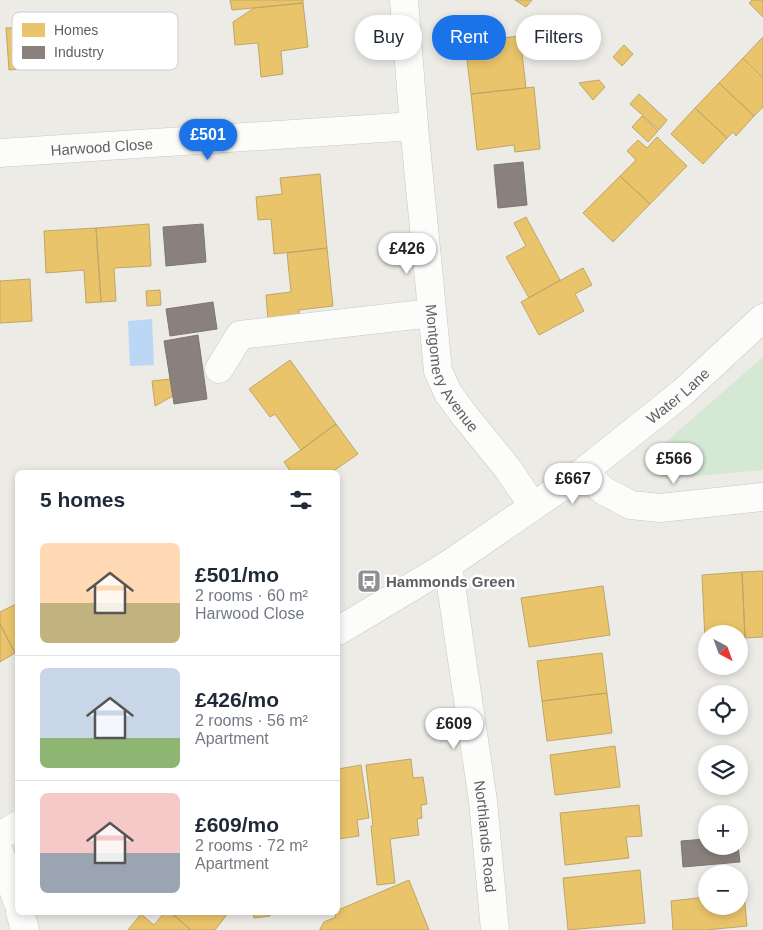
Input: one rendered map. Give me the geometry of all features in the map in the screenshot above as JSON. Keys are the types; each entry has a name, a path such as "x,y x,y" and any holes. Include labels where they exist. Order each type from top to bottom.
{"street":[{"name":"Montgomery Avenue","path":"404,0 414,126 438,371 448,393 508,469 534,506"},
{"name":"Harwood Close","path":"0,153 414,126"},
{"path":"219,369 240,336 432,313"},
{"name":"Water Lane","path":"340,631 448,565 582,472 682,393 763,318"},
{"path":"582,472 604,491 631,505 660,508 763,497"},
{"name":"Northlands Road","path":"448,565 483,801 495,930"},
{"path":"0,836 15,827"},
{"path":"0,854 15,895"},
{"path":"21,915 26,930"}],"green space":[{"path":"763,357 763,470 666,479 659,476 653,462 655,453"}],"water":[{"path":"152,319 154,365 130,366 128,321"}],"building: Homes":[{"path":"230,0 303,0 303,3 232,10"},
{"path":"515,0 532,0 526,7"},
{"path":"752,0 763,0 763,17 749,3"},
{"path":"303,3 308,47 281,51 283,74 261,77 258,43 235,45 233,22 254,8"},
{"path":"6,28 12,28 12,70 9,70"},
{"path":"516,36 516,60 523,60 526,88 471,94 467,60 506,60 506,38"},
{"path":"763,37 763,78 743,58"},
{"path":"624,45 633,54 622,66 613,57"},
{"path":"743,58 763,78 763,107 754,116 719,83"},
{"path":"599,80 605,87 593,100 579,83"},
{"path":"719,83 754,116 736,136 733,132 727,138 695,108"},
{"path":"534,87 540,149 515,152 514,145 477,150 471,94"},
{"path":"639,94 667,120 659,130 630,104"},
{"path":"695,108 727,138 703,164 671,134"},
{"path":"642,116 658,131 648,142 632,127"},
{"path":"657,137 687,166 650,204 620,176 636,160 627,151 638,140 647,148"},
{"path":"320,174 327,248 274,254 271,219 258,220 256,197 282,194 280,178"},
{"path":"620,176 650,204 613,242 583,213"},
{"path":"526,217 560,280 529,298 506,257 526,246 514,223"},
{"path":"149,224 151,266 114,268 116,301 101,302 96,228"},
{"path":"96,228 101,302 86,303 84,270 46,273 44,231"},
{"path":"327,248 333,306 299,310 299,317 268,320 266,295 291,292 287,253"},
{"path":"583,268 592,285 575,294 584,311 539,335 521,302"},
{"path":"30,279 32,321 0,323 0,281"},
{"path":"160,290 161,305 147,306 146,291"},
{"path":"290,360 336,424 301,450 275,414 270,417 249,389"},
{"path":"170,379 173,396 155,406 152,381"},
{"path":"336,424 358,454 335,470 290,470 284,462"},
{"path":"763,571 763,637 748,638 748,625 744,625 742,572"},
{"path":"742,572 744,625 704,625 702,575"},
{"path":"603,586 610,635 529,647 521,598"},
{"path":"15,604 15,653 0,624 0,612"},
{"path":"0,624 15,653 0,662"},
{"path":"602,653 607,693 542,701 537,661"},
{"path":"607,693 612,733 547,741 542,701"},
{"path":"615,746 620,787 555,795 550,755"},
{"path":"411,759 413,778 423,777 427,804 421,805 422,818 417,819 419,835 390,839 395,883 377,885 366,765"},
{"path":"361,765 369,818 357,820 359,836 340,839 340,769"},
{"path":"639,805 642,836 626,837 629,858 565,865 560,813"},
{"path":"640,870 645,923 568,930 563,878"},
{"path":"409,880 429,930 320,930 324,922 336,917 335,915 340,915 340,909"},
{"path":"698,898 698,915 746,915 747,926 706,930 673,930 671,901"},
{"path":"140,915 154,925 162,915 174,915 191,930 128,930"},
{"path":"174,915 227,915 215,930 191,930"},
{"path":"254,915 270,915 270,916 254,918"}],"building: Industry":[{"path":"523,162 527,205 498,208 494,165"},
{"path":"203,224 206,262 166,266 163,227"},
{"path":"213,302 217,329 170,336 166,309"},
{"path":"198,335 207,399 174,404 164,341"},
{"path":"698,840 698,855 739,855 740,862 683,867 681,841"}],"place":[{"name":"Hammonds Green","path":"369,581"}]}
